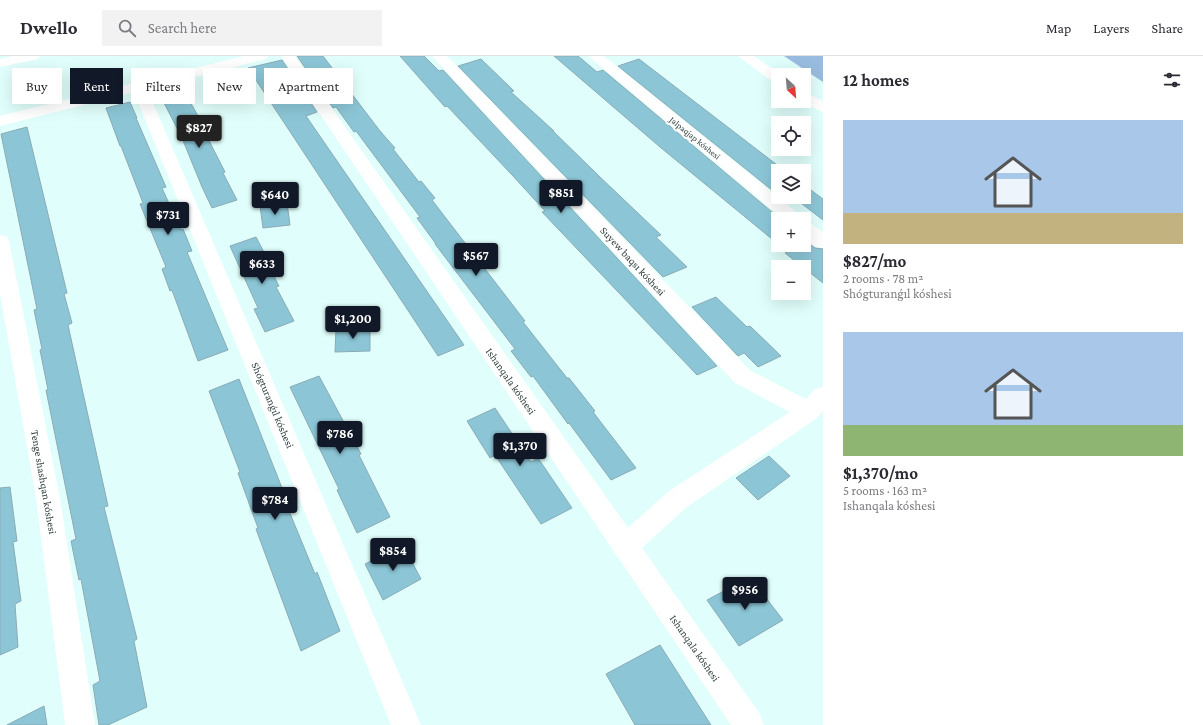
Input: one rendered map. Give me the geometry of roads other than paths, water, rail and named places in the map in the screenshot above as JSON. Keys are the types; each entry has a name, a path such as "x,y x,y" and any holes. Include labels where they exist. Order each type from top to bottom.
{"street":[{"path":"0,63 33,56"},
{"path":"195,72 260,56"},
{"name":"Ishanqala kóshesi","path":"288,56 749,725"},
{"name":"Suyew baqsı kóshesi","path":"439,56 743,377 818,403"},
{"name":"Jalpaqjap kóshesi","path":"595,56 785,212"},
{"path":"745,56 771,74"},
{"path":"0,121 131,88"},
{"path":"811,100 823,107"},
{"name":"Shógturanǵıl kóshesi","path":"147,104 406,725"},
{"path":"811,233 823,242"},
{"name":"Tenge shashqan kóshesi","path":"0,241 48,498 80,725"},
{"path":"625,547 678,499 818,403"}],"water":[{"path":"784,56 823,56 823,82 811,74 811,68 802,68"}]}
